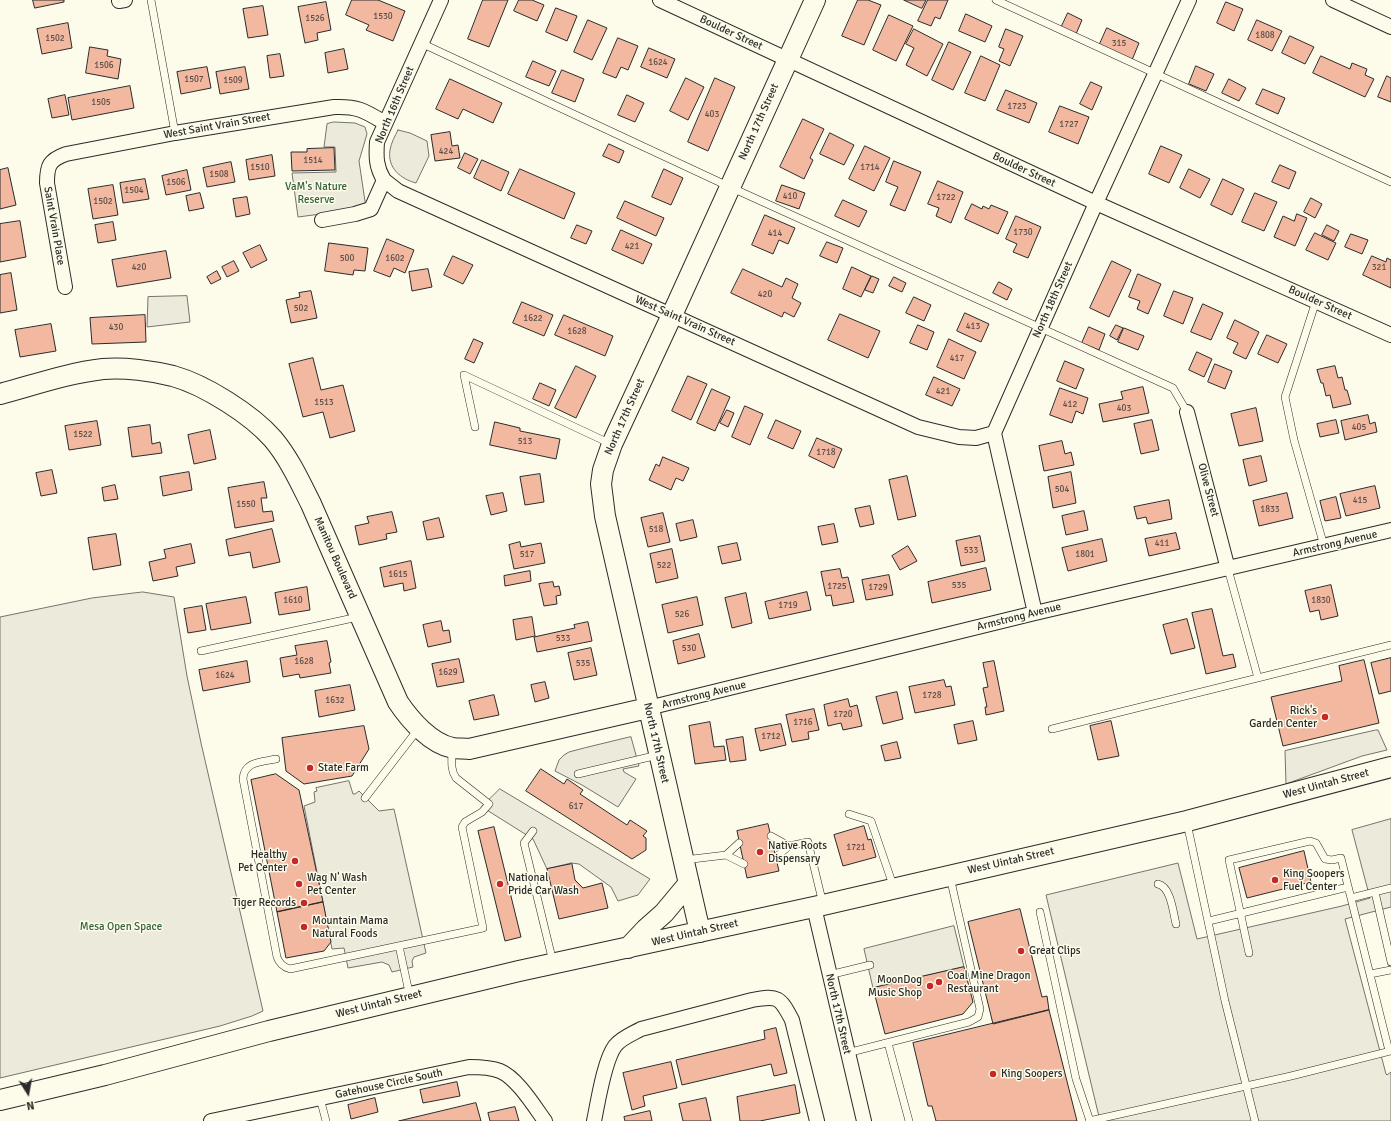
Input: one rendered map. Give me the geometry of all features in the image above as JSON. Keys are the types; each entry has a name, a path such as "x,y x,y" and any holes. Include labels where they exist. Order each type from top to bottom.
{"street":[{"name":"North 16th Street","path":"384,180 376,163 377,142 441,0"},
{"name":"Boulder Street","path":"660,0 1096,203 1391,335"},
{"name":"North 17th Street","path":"700,932 605,516 601,484 603,470 612,444 815,0"},
{"name":"North 18th Street","path":"994,433 1096,203 1189,0"},
{"path":"1333,0 1391,27"},
{"name":"West Saint Vrain Street","path":"50,165 55,158 66,154 175,133 334,107 348,106 359,109 385,123"},
{"name":"Saint Vrain Place","path":"50,165 47,174 47,183 65,286"},
{"name":"West Saint Vrain Street","path":"384,180 398,191 918,427 958,437 976,438 994,433"},
{"path":"322,220 355,214 371,209 384,180"},
{"name":"Manitou Boulevard","path":"0,394 65,376 105,369 149,372 174,376 195,385 217,396 257,423 273,439 286,456 311,504 398,702 406,714 419,728 440,743 452,748 469,749 648,708"},
{"name":"Olive Street","path":"1187,412 1228,569"},
{"path":"994,433 1035,613"},
{"name":"Armstrong Avenue","path":"648,708 1035,613 1391,530"},
{"name":"West Uintah Street","path":"0,1100 105,1075 270,1031 410,997 819,906 1186,821 1391,767"},
{"path":"628,948 664,913 689,883"},
{"name":"North 17th Street","path":"819,906 829,975 864,1121"},
{"path":"594,1121 608,1061 615,1046 624,1038 641,1029 768,997 777,998 785,1007 792,1020 816,1121"},
{"name":"Gatehouse Circle South","path":"211,1121 469,1067 487,1068 501,1071 522,1090 545,1121"}],"lane":[{"path":"150,0 175,133"},
{"path":"996,0 1391,182"},
{"path":"422,43 730,187 1174,388 1187,412"},
{"path":"1316,301 1285,397 1294,440 1324,546"},
{"path":"475,427 464,375 612,444"},
{"path":"1228,569 1258,678"},
{"path":"201,651 360,617"},
{"path":"1052,729 1391,645"},
{"path":"365,798 419,728"},
{"path":"276,759 248,766 243,773 243,778 278,962 290,969 483,928 462,827 465,822 482,812 488,804 456,778 452,769 452,748"},
{"path":"578,774 659,754"},
{"path":"849,814 871,821 894,888"},
{"path":"1186,821 1209,921 1211,938 1225,1001 1256,1121"},
{"path":"533,831 524,843 554,964"},
{"path":"771,836 789,846"},
{"path":"1040,912 1076,1079 1090,1121 1247,1086 1390,1051 1341,858 1332,860 1325,859 1314,841 1310,841 1229,860 1249,953"},
{"path":"776,857 789,846 808,842 819,906"},
{"path":"726,855 739,843"},
{"path":"684,860 726,855 744,864"},
{"path":"847,1053 969,1022 978,1017 980,1008 950,875"},
{"path":"1158,884 1164,887 1168,893 1176,924"},
{"path":"1209,921 1348,887"},
{"path":"1351,898 1391,888"},
{"path":"1375,892 1391,962"},
{"path":"399,946 410,997"},
{"path":"829,975 870,965"},
{"path":"1370,974 1391,970"},
{"path":"888,1043 909,1121"},
{"path":"320,1098 326,1121"}],"green space":[{"name":"VaM's Nature Reserve","path":"334,122 355,123 365,127 367,134 359,161 366,208 298,217 292,173 336,172 335,147 324,147 327,124"},
{"path":"398,130 410,133 427,141 429,156 416,183 400,176 396,172 391,162 391,147"},
{"name":"Mesa Open Space","path":"143,592 174,597 187,676 201,743 263,1011 220,1026 0,1078 0,617 92,598"}],"shaded area":[{"path":"187,296 190,322 147,327 148,297"},
{"path":"1378,730 1387,750 1362,756 1286,784 1285,751"},
{"path":"631,737 639,766 623,769 624,772 636,779 618,807 582,785 555,771 559,760 569,752"},
{"path":"349,781 353,794 359,791 379,811 394,809 426,953 414,957 412,961 413,967 392,972 389,965 382,962 348,968 344,948 332,949 304,806 315,802 314,792 317,791 316,788"},
{"path":"500,789 650,879 638,895 618,901 611,887 579,864 571,863 547,869 533,839 482,807"},
{"path":"1391,819 1391,907 1345,919 1386,1074 1387,1075 1391,1072 1391,1121 1100,1121 1046,895 1178,863 1197,939 1342,906 1370,898 1352,830"},
{"path":"954,926 964,967 873,988 864,949"}],"building":[{"path":"33,0 64,0 64,2 35,8"},
{"path":"352,0 378,0 405,11 393,41 366,30 369,25 346,15"},
{"path":"483,0 508,0 489,47 468,39"},
{"path":"519,0 532,0 544,5 537,21 514,11"},
{"path":"858,0 868,0 881,5 864,45 842,36"},
{"path":"904,0 926,0 922,8"},
{"path":"928,0 948,0 940,19 935,17 931,26 918,21"},
{"path":"326,2 331,30 317,33 318,40 305,43 298,7"},
{"path":"1226,2 1243,9 1234,31 1217,23"},
{"path":"263,6 268,35 248,38 243,9"},
{"path":"556,8 577,16 567,41 546,32"},
{"path":"1068,13 1082,20 1076,34 1061,28"},
{"path":"966,14 992,26 985,42 959,31"},
{"path":"889,15 913,26 896,61 873,50"},
{"path":"588,20 607,28 592,60 574,52"},
{"path":"1257,20 1282,31 1272,51 1248,40"},
{"path":"68,23 72,48 42,54 37,29"},
{"path":"1107,28 1139,43 1132,60 1099,46"},
{"path":"914,29 943,44 927,76 906,65 914,48 906,44"},
{"path":"1006,29 1023,36 1010,66 999,61 1004,49 999,47"},
{"path":"1290,36 1314,47 1305,64 1282,53"},
{"path":"618,38 638,46 628,70 621,67 616,78 603,73"},
{"path":"949,42 971,52 953,90 932,80"},
{"path":"90,47 108,50 107,56 121,59 118,79 86,73"},
{"path":"649,48 675,59 667,78 641,67"},
{"path":"344,49 348,69 328,73 325,53"},
{"path":"280,54 284,76 270,78 267,56"},
{"path":"981,56 1000,65 985,101 965,93"},
{"path":"1321,56 1350,69 1352,63 1367,69 1365,75 1374,79 1365,97 1313,73"},
{"path":"533,61 556,71 549,86 526,77"},
{"path":"1196,66 1214,74 1206,91 1189,84"},
{"path":"207,67 211,88 181,94 177,72"},
{"path":"245,67 249,89 220,94 216,72"},
{"path":"562,70 584,79 575,102 552,93"},
{"path":"1387,76 1391,78 1391,102 1378,97"},
{"path":"686,78 704,87 688,120 670,111"},
{"path":"715,78 735,87 708,151 688,142"},
{"path":"450,79 502,103 493,123 463,109 458,119 436,109"},
{"path":"1229,79 1246,88 1239,101 1222,93"},
{"path":"1091,82 1102,87 1092,110 1080,104"},
{"path":"130,86 134,108 72,120 68,98"},
{"path":"1263,89 1285,98 1278,114 1256,104"},
{"path":"1006,90 1037,103 1029,123 997,110"},
{"path":"65,95 69,115 52,118 48,99"},
{"path":"627,95 644,103 635,122 618,115"},
{"path":"1060,106 1089,117 1078,144 1049,132"},
{"path":"803,119 824,129 810,158 813,160 804,179 780,167"},
{"path":"450,132 452,146 458,145 460,158 435,161 431,135"},
{"path":"830,133 854,145 844,165 820,154"},
{"path":"609,144 624,151 619,163 603,156"},
{"path":"865,146 890,158 874,191 849,179"},
{"path":"1161,146 1182,155 1169,183 1149,174"},
{"path":"334,148 335,170 292,171 291,152 307,152 307,149"},
{"path":"465,153 478,159 470,174 458,168"},
{"path":"272,155 275,176 249,180 246,160"},
{"path":"482,160 509,172 501,191 474,178"},
{"path":"894,161 921,172 905,211 890,205 898,187 886,182"},
{"path":"231,162 235,182 207,187 203,168"},
{"path":"1280,165 1296,172 1289,189 1272,182"},
{"path":"8,168 16,205 0,209 0,170"},
{"path":"520,169 575,193 564,219 508,194"},
{"path":"664,169 683,178 671,205 652,197"},
{"path":"1189,169 1210,179 1200,198 1180,188"},
{"path":"187,170 191,190 166,195 162,176"},
{"path":"145,179 149,199 123,203 120,183"},
{"path":"1223,179 1244,189 1232,215 1211,205"},
{"path":"938,181 963,192 951,223 936,216 939,208 928,204"},
{"path":"113,185 118,215 93,219 88,189"},
{"path":"782,185 805,193 799,209 776,201"},
{"path":"200,193 204,208 189,211 186,196"},
{"path":"1255,193 1277,202 1264,231 1242,222"},
{"path":"247,197 250,214 236,217 233,199"},
{"path":"1311,198 1322,204 1315,218 1304,212"},
{"path":"843,200 867,211 859,227 835,216"},
{"path":"625,201 664,218 656,236 617,218"},
{"path":"972,204 982,209 983,206 989,209 991,205 1008,212 998,234 965,219"},
{"path":"1297,214 1307,218 1295,246 1274,237 1283,216 1294,221"},
{"path":"765,215 795,228 788,244 779,240 773,254 752,245"},
{"path":"1016,216 1041,227 1028,258 1013,252 1017,244 1006,239"},
{"path":"20,221 26,257 0,262 0,224"},
{"path":"113,222 116,240 98,243 95,225"},
{"path":"577,225 592,231 586,244 571,238"},
{"path":"1327,225 1339,231 1334,241 1322,235"},
{"path":"621,230 652,244 643,264 612,250"},
{"path":"1315,233 1336,243 1328,260 1306,250"},
{"path":"1351,234 1368,240 1362,254 1345,247"},
{"path":"387,239 414,250 405,273 394,268 390,277 374,271"},
{"path":"827,242 843,248 837,263 820,256"},
{"path":"329,243 368,248 365,271 354,270 353,275 325,271"},
{"path":"260,245 267,260 251,268 243,253"},
{"path":"166,251 171,278 117,287 112,260"},
{"path":"453,256 473,265 463,284 444,275"},
{"path":"1372,256 1386,262 1387,258 1391,260 1391,288 1363,275"},
{"path":"234,261 239,271 227,277 222,267"},
{"path":"1112,261 1131,270 1109,317 1090,308"},
{"path":"852,267 871,276 861,297 843,289"},
{"path":"428,269 432,287 412,291 409,272"},
{"path":"743,269 782,287 786,278 798,284 792,298 801,303 794,317 784,312 782,317 731,293"},
{"path":"217,271 221,279 211,284 207,277"},
{"path":"11,273 17,310 0,313 0,275"},
{"path":"1138,274 1161,284 1148,314 1137,309 1140,301 1129,297"},
{"path":"872,276 879,279 873,293 865,290"},
{"path":"894,277 906,283 902,292 889,286"},
{"path":"999,282 1012,289 1007,300 993,293"},
{"path":"311,291 317,318 291,323 286,300 300,297 299,293"},
{"path":"1174,291 1193,298 1183,324 1164,316"},
{"path":"914,297 931,305 924,321 906,313"},
{"path":"522,302 553,315 544,336 513,323"},
{"path":"1203,304 1223,313 1211,340 1191,332"},
{"path":"965,313 989,324 981,342 957,331"},
{"path":"840,314 880,331 868,358 828,340"},
{"path":"145,315 146,342 92,344 90,318"},
{"path":"564,315 613,336 605,356 555,335"},
{"path":"1235,320 1259,332 1246,359 1233,353 1238,343 1227,338"},
{"path":"51,324 56,351 20,357 15,330"},
{"path":"918,325 934,332 927,350 910,343"},
{"path":"1116,325 1123,328 1117,340 1110,336"},
{"path":"1089,327 1105,334 1099,350 1082,343"},
{"path":"1124,328 1144,336 1138,350 1118,342"},
{"path":"1267,335 1287,344 1278,363 1258,354"},
{"path":"474,339 483,343 474,363 465,359"},
{"path":"949,339 976,352 964,379 937,367"},
{"path":"1197,352 1212,359 1204,377 1189,370"},
{"path":"313,358 321,390 343,385 355,431 330,438 323,412 303,417 289,364"},
{"path":"1065,361 1084,369 1076,389 1057,381"},
{"path":"1215,364 1232,371 1225,389 1208,382"},
{"path":"576,366 596,376 576,418 555,408"},
{"path":"1335,366 1338,378 1342,377 1345,390 1347,390 1351,404 1333,408 1330,395 1326,396 1323,383 1321,383 1317,370"},
{"path":"688,376 707,384 691,420 672,411"},
{"path":"934,377 960,389 952,406 926,395"},
{"path":"540,383 556,390 549,406 533,399"},
{"path":"1143,387 1149,413 1103,422 1099,404 1123,399 1121,392"},
{"path":"1060,388 1088,398 1083,414 1076,411 1072,423 1050,415"},
{"path":"712,389 730,397 715,431 697,423"},
{"path":"745,406 763,414 750,445 732,437"},
{"path":"1256,408 1263,441 1239,446 1231,414"},
{"path":"727,410 734,413 728,427 720,423"},
{"path":"1368,415 1370,424 1375,422 1377,432 1345,440 1341,421"},
{"path":"776,420 801,431 793,449 768,438"},
{"path":"1152,420 1159,450 1141,454 1134,424"},
{"path":"1336,420 1339,433 1320,437 1317,424"},
{"path":"97,421 101,445 69,450 65,426"},
{"path":"495,422 520,428 520,431 560,439 556,459 490,445"},
{"path":"150,425 152,444 160,442 162,453 132,457 128,428"},
{"path":"210,430 216,459 194,464 188,435"},
{"path":"817,438 842,449 834,468 809,456"},
{"path":"1062,441 1065,454 1071,452 1074,465 1044,471 1039,446"},
{"path":"1261,456 1267,481 1249,486 1243,460"},
{"path":"663,457 689,468 683,481 676,478 671,490 649,480 656,464 659,466"},
{"path":"52,470 57,493 41,496 36,473"},
{"path":"189,472 192,490 163,496 160,477"},
{"path":"1071,472 1076,503 1053,508 1048,477"},
{"path":"540,474 544,502 525,505 520,477"},
{"path":"907,476 916,516 898,520 889,480"},
{"path":"264,482 267,498 261,498 263,512 272,511 274,521 235,528 228,488"},
{"path":"115,485 118,499 104,501 102,488"},
{"path":"1375,486 1380,508 1346,516 1340,494"},
{"path":"503,493 507,511 491,515 486,496"},
{"path":"1287,493 1293,518 1259,526 1253,501"},
{"path":"1336,497 1341,518 1325,521 1320,501"},
{"path":"1169,500 1172,519 1148,524 1146,517 1137,519 1134,507"},
{"path":"870,506 874,524 860,527 855,509"},
{"path":"1084,511 1088,530 1066,535 1062,516"},
{"path":"392,512 397,532 386,534 387,539 359,545 355,526 369,523 367,517"},
{"path":"663,513 670,542 648,547 641,518"},
{"path":"439,518 444,537 427,540 423,522"},
{"path":"693,520 697,537 680,541 676,524"},
{"path":"834,524 838,542 822,545 818,527"},
{"path":"272,529 280,562 253,568 250,552 229,556 226,540"},
{"path":"1176,533 1180,549 1149,556 1145,539"},
{"path":"116,534 121,565 93,570 88,538"},
{"path":"980,536 985,561 961,566 956,541"},
{"path":"1102,539 1107,561 1068,571 1062,548"},
{"path":"520,542 521,547 541,543 545,563 514,569 509,545"},
{"path":"737,543 741,560 722,564 718,547"},
{"path":"191,544 195,563 176,567 178,576 153,581 149,562 166,558 164,550"},
{"path":"908,546 917,561 900,570 892,556"},
{"path":"672,549 678,578 656,583 650,554"},
{"path":"411,561 416,588 404,591 403,583 384,587 380,568"},
{"path":"986,568 991,590 932,603 928,582"},
{"path":"840,569 842,578 848,577 854,602 833,606 831,595 826,596 821,572"},
{"path":"530,571 531,581 505,586 504,576"},
{"path":"889,575 893,595 866,600 862,580"},
{"path":"553,582 554,587 559,586 561,595 556,596 557,604 544,606 539,584"},
{"path":"1331,585 1338,616 1321,620 1319,610 1310,612 1305,591"},
{"path":"307,587 310,610 279,615 275,593"},
{"path":"807,592 811,610 769,619 765,602"},
{"path":"746,593 752,623 732,628 725,598"},
{"path":"246,597 251,623 211,630 206,604"},
{"path":"697,597 703,625 668,633 662,605"},
{"path":"202,606 206,630 188,633 184,609"},
{"path":"1212,609 1223,656 1233,654 1236,667 1206,674 1192,613"},
{"path":"532,617 535,636 516,640 513,620"},
{"path":"1187,619 1195,648 1171,654 1163,625"},
{"path":"441,621 443,631 449,630 451,642 428,647 423,625"},
{"path":"588,622 592,641 537,652 534,637 575,628 574,625"},
{"path":"699,634 705,657 678,664 673,641"},
{"path":"327,641 331,662 329,663 331,673 300,678 299,674 283,677 280,658 297,655 295,646"},
{"path":"591,648 597,675 574,680 568,653"},
{"path":"1391,658 1391,691 1379,694 1371,663"},
{"path":"459,659 464,682 437,687 432,664"},
{"path":"1364,660 1379,723 1283,746 1271,697 1342,681 1339,666"},
{"path":"247,661 250,682 203,691 199,670"},
{"path":"994,661 1004,711 986,715 985,707 987,707 983,688 988,687 983,663"},
{"path":"944,680 946,687 951,686 955,705 915,713 909,687"},
{"path":"545,682 549,698 535,702 531,685"},
{"path":"350,685 355,710 319,717 315,691"},
{"path":"897,692 903,719 883,724 876,697"},
{"path":"494,695 499,715 474,720 469,701"},
{"path":"848,699 850,707 857,705 862,726 843,730 841,723 828,726 824,705"},
{"path":"814,709 819,730 808,732 809,739 792,742 786,715"},
{"path":"973,721 977,740 958,744 954,725"},
{"path":"1111,721 1119,756 1098,760 1090,726"},
{"path":"710,722 714,747 724,746 726,760 695,764 689,726"},
{"path":"781,724 786,745 760,751 755,729"},
{"path":"364,726 369,749 352,776 304,784 286,771 282,738"},
{"path":"743,737 746,760 730,762 726,740"},
{"path":"897,742 901,758 885,761 881,746"},
{"path":"541,769 564,784 567,779 583,790 580,794 627,825 630,820 647,831 643,836 646,838 646,850 632,859 526,791"},
{"path":"276,774 299,790 323,902 277,912 251,780"},
{"path":"768,824 779,871 747,878 737,831"},
{"path":"864,826 868,840 871,839 876,857 843,866 834,835"},
{"name":"National Pride Car Wash","path":"494,827 521,937 505,941 478,831"},
{"path":"1304,851 1311,882 1247,898 1239,868"},
{"path":"572,864 575,880 583,888 602,883 608,908 559,919 547,869"},
{"name":"Mountain Mama Natural Foods","path":"323,902 331,942 324,951 286,958 277,912"},
{"path":"1020,909 1042,997 1047,996 1049,1010 993,1024 968,922"},
{"path":"964,967 973,1002 963,1014 885,1034 873,988"},
{"name":"King Soopers","path":"1049,1010 1077,1121 936,1121 932,1106 928,1106 913,1043"},
{"path":"776,1028 787,1073 774,1076 771,1064 682,1085 676,1060 765,1039 764,1031"},
{"path":"671,1062 677,1088 643,1096 645,1106 632,1110 623,1073"},
{"path":"457,1082 460,1096 423,1103 420,1090"},
{"path":"795,1085 800,1113 760,1121 740,1121 737,1097"},
{"path":"375,1098 378,1112 351,1119 348,1105"},
{"path":"706,1098 711,1121 683,1121 679,1104"},
{"path":"476,1103 481,1121 399,1121"},
{"path":"515,1107 519,1121 490,1121 488,1113"},
{"path":"650,1111 652,1121 625,1121 624,1117"}],"place":[{"name":"Rick's Garden Center","path":"1325,717"},
{"name":"State Farm","path":"310,768"},
{"name":"Native Roots Dispensary","path":"760,852"},
{"name":"Healthy Pet Center","path":"295,861"},
{"name":"King Soopers Fuel Center","path":"1275,880"},
{"name":"Wag N' Wash Pet Center","path":"299,884"},
{"name":"National Pride Car Wash","path":"500,884"},
{"name":"Tiger Records","path":"304,903"},
{"name":"Mountain Mama Natural Foods","path":"304,927"},
{"name":"Great Clips","path":"1021,951"},
{"name":"Coal Mine Dragon Restaurant","path":"939,982"},
{"name":"MoonDog Music Shop","path":"930,986"},
{"name":"King Soopers","path":"993,1074"}]}
